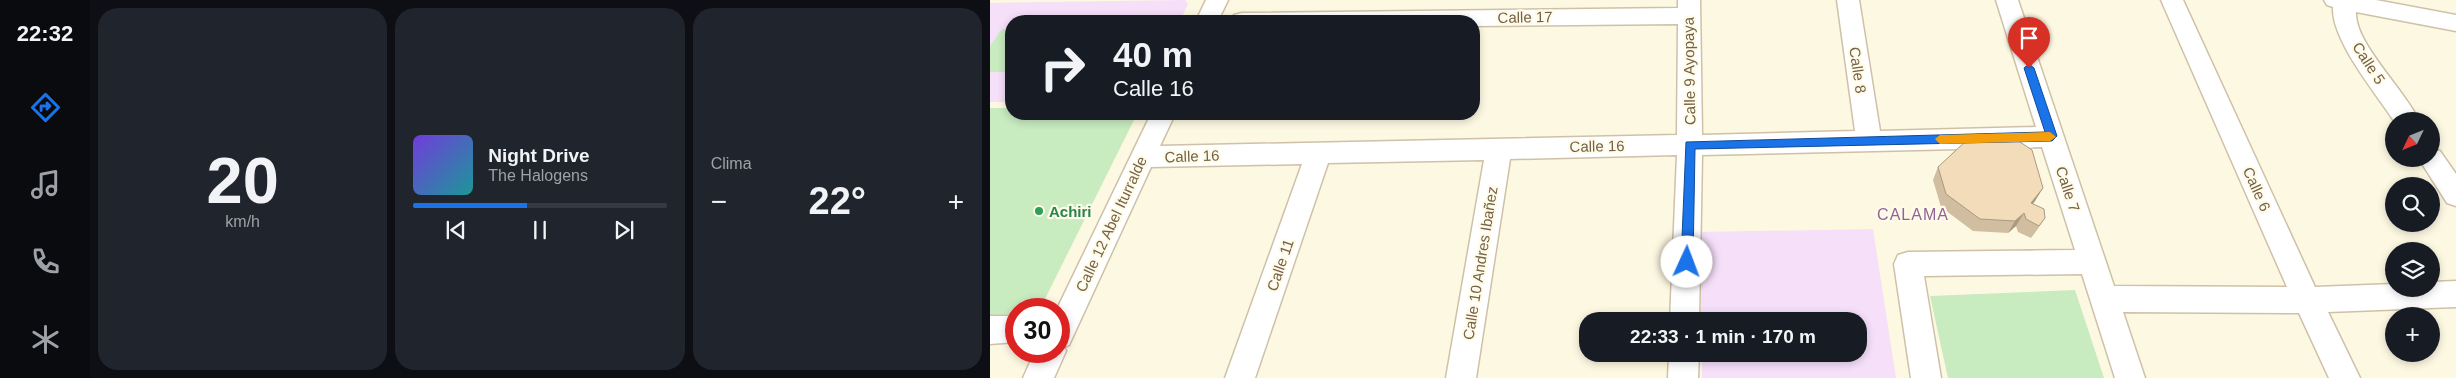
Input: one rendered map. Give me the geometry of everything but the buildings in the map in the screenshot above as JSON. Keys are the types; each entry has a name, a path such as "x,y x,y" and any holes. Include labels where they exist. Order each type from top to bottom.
{"street":[{"path":"1210,15 1216,0"},
{"name":"Calle 8","path":"1848,0 1869,141"},
{"name":"Calle 7","path":"2007,0 2130,378"},
{"name":"Calle 6","path":"2172,0 2307,300 2345,378"},
{"path":"2341,1 2456,23"},
{"name":"Calle 5","path":"2341,1 2344,19 2355,44 2401,112"},
{"name":"Calle 17","path":"1307,15 1362,10 1689,8"},
{"name":"Calle 9 Ayopaya","path":"1685,312 1690,145 1689,8"},
{"name":"Calle 12 Abel Iturralde","path":"1070,310 1160,120"},
{"name":"Calle 16","path":"1142,157 2052,136"},
{"name":"Calle 10 Andres Ibañez","path":"1461,378 1499,148"},
{"name":"Calle 11","path":"1240,378 1319,152"},
{"path":"2438,168 2456,195"},
{"path":"1926,378 1908,264 2092,262"},
{"path":"2104,299 2307,300 2456,294"},
{"path":"990,330 1005,329"},
{"path":"1683,378 1684,362"},
{"name":"Calle 12 Abel Iturralde","path":"1038,378 1045,363"}],"shaded area":[{"path":"1185,0 1188,4 1183,15 1005,15 1005,102 990,102 990,3"},
{"path":"1873,229 1896,378 1702,378 1702,362 1867,362 1867,312 1701,312 1700,232"}],"green space":[{"path":"1002,29 1005,29 1005,72 990,72 990,46"},
{"name":"Achiri","path":"990,108 1005,108 1005,120 1134,120 1045,298 1005,298 1005,314 990,315"},
{"path":"2075,290 2104,378 1948,378 1930,296"}],"slow traffic":[{"path":"1940,139 2050,137"}],"place":[{"name":"Achiri","path":"1039,211"}],"district":[{"name":"CALAMA","path":"1913,214"}],"route":[{"path":"1687,262 1690,145 2052,136 2029,68"}]}
